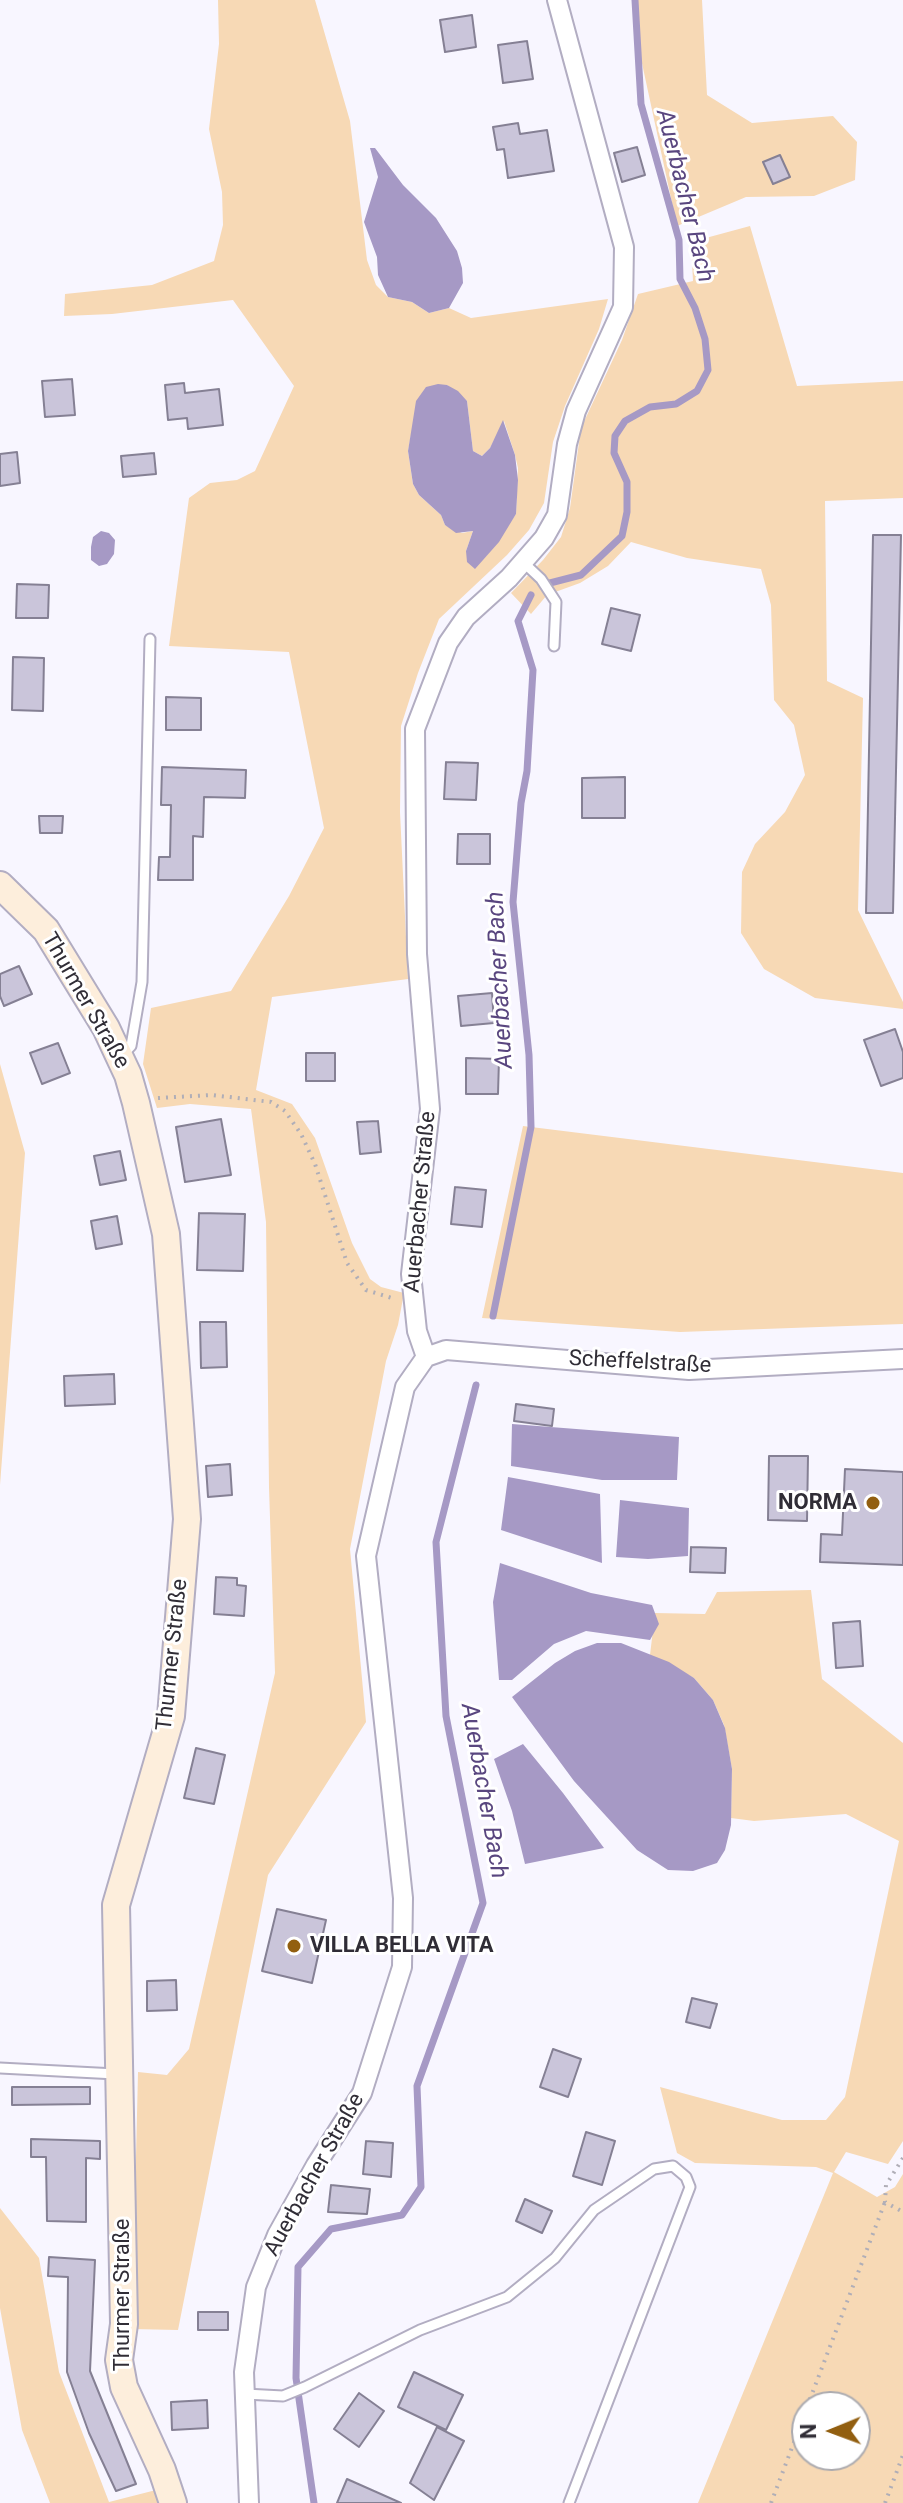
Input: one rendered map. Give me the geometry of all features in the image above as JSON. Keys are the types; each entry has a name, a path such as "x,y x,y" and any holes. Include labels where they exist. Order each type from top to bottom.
{"street":[{"name":"Auerbacher Straße","path":"249,2503 244,2372 256,2287 283,2224 362,2093 402,1967 403,1898 366,1556 405,1387 426,1357 417,1331 413,1304 413,1243 430,1109 417,954 415,729 448,643 466,617 544,538 557,515 567,444 576,411 623,307 624,247 557,0"},
{"name":"Thurmer Straße","path":"0,885 46,930 106,1028 136,1103 166,1234 187,1519 171,1716 116,1905 124,2324 119,2360 124,2387 162,2470 173,2503"},
{"name":"Scheffelstraße","path":"426,1357 446,1350 689,1370 903,1359"}],"lane":[{"path":"523,562 541,579 556,602 554,646"},
{"path":"119,1057 131,1046 142,982 150,639"},
{"path":"0,2068 120,2074"},
{"path":"245,2394 283,2396 420,2330 507,2297 555,2258 594,2210 654,2169 673,2166 686,2177 690,2187 569,2503"}],"path":[{"path":"136,1103 170,1096 212,1095 271,1102 285,1111 301,1134 315,1164 347,1263 366,1290 413,1304"},
{"path":"813,2391 885,2202 886,2185 903,2158"},
{"path":"885,2202 903,2212"},
{"path":"771,2503 791,2450"},
{"path":"885,2503 903,2455"}],"shaded area":[{"path":"218,0 315,0 350,121 367,260 376,285 388,297 412,302 429,313 449,308 471,318 608,299 553,442 544,503 529,530 507,555 439,619 401,726 400,812 408,979 272,997 256,1090 292,1104 315,1138 352,1243 370,1279 381,1287 404,1293 386,1361 350,1549 366,1722 268,1875 178,2330 132,2329 138,2072 167,2075 189,2049 275,1673 266,1222 251,1109 190,1104 157,1108 143,1064 151,1008 231,991 289,896 324,828 289,652 169,646 189,498 210,483 237,480 255,471 294,386 233,300 112,314 64,316 65,294 152,285 214,261 223,225 222,192 209,129 219,44","holes":["447,385 467,401 473,451 482,456 490,448 504,421 518,468 516,514 486,556 466,551 473,531 462,533 445,525 441,515 419,495 413,484 408,451 411,435"]},
{"path":"635,0 702,0 707,95 752,123 833,116 857,142 855,180 814,196 746,197 677,226 640,54"},
{"path":"370,148 375,148 403,185 436,218 457,251 463,283 449,308 429,313 412,302 388,297 378,275 377,257 364,222 378,177"},
{"path":"750,226 797,386 903,381 903,498 825,501 827,681 863,698 858,910 903,1002 903,1009 815,998 764,969 741,933 742,872 755,844 785,812 805,775 794,725 774,700 771,605 761,569 687,558 631,542 608,566 580,583 547,595 531,614 511,593 561,537 570,508 581,428 622,340 638,294 693,281 691,242"},
{"path":"438,384 458,391 467,401 473,451 482,456 490,448 503,420 515,455 518,480 516,514 499,542 475,569 467,562 466,551 473,531 456,533 445,525 441,515 419,495 413,484 408,451 416,401 426,387"},
{"path":"101,531 109,533 115,540 114,554 107,564 99,566 91,560 91,547 93,537"},
{"path":"0,1064 25,1153 0,1485"},
{"path":"523,1126 903,1173 903,1324 680,1332 482,1318"},
{"path":"512,1424 679,1437 677,1480 602,1480 511,1466"},
{"path":"508,1477 600,1494 602,1563 501,1530"},
{"path":"620,1500 689,1508 688,1556 648,1559 616,1557"},
{"path":"500,1563 591,1593 652,1605 659,1624 650,1640 586,1631 554,1644 512,1680 499,1680 493,1602"},
{"path":"811,1590 822,1679 903,1743 903,2141 888,2164 846,2152 834,2172 877,2197 895,2187 903,2174 903,2503 698,2503 833,2173 816,2167 695,2163 677,2153 660,2087 782,2120 826,2120 845,2097 899,1841 846,1814 754,1821 731,1818 732,1769 724,1725 713,1700 694,1678 650,1655 655,1613 705,1614 717,1592"},
{"path":"597,1643 621,1643 669,1662 694,1678 713,1700 725,1728 732,1769 731,1825 725,1850 717,1863 693,1871 668,1870 637,1850 574,1781 512,1697 555,1663"},
{"path":"523,1744 604,1848 525,1864 512,1811 494,1759"},
{"path":"0,2208 39,2258 59,2372 109,2502 156,2490 161,2503 50,2503 22,2430 0,2308"}],"building":[{"path":"472,15 476,47 445,52 440,20"},
{"path":"527,41 533,79 503,83 498,45"},
{"path":"518,123 520,134 547,130 554,171 508,178 504,149 497,150 493,127"},
{"path":"637,147 645,175 622,182 614,153"},
{"path":"780,155 790,177 773,184 763,162"},
{"path":"72,379 75,415 45,417 42,381"},
{"path":"184,383 185,393 219,389 223,425 188,429 187,418 168,420 165,385"},
{"path":"17,452 20,483 0,486 0,454"},
{"path":"154,453 156,474 123,477 121,456"},
{"path":"873,535 901,535 893,913 866,913"},
{"path":"17,584 49,585 48,618 16,618"},
{"path":"611,608 640,615 631,651 602,644"},
{"path":"13,657 44,658 43,711 12,710"},
{"path":"166,697 201,698 201,730 166,730"},
{"path":"446,762 478,763 476,800 444,799"},
{"path":"162,767 246,770 245,798 204,797 203,837 193,836 193,880 158,880 159,857 170,857 171,805 161,805"},
{"path":"625,777 625,818 582,818 582,778"},
{"path":"39,816 63,816 62,833 40,833"},
{"path":"458,834 490,834 490,864 457,864"},
{"path":"19,966 32,994 4,1006 0,996 0,974"},
{"path":"492,993 494,1023 461,1026 458,996"},
{"path":"895,1029 903,1052 903,1078 881,1086 864,1040"},
{"path":"58,1043 70,1073 42,1084 30,1053"},
{"path":"306,1053 335,1053 335,1081 306,1081"},
{"path":"466,1058 499,1059 498,1094 466,1094"},
{"path":"221,1119 231,1175 185,1182 176,1127"},
{"path":"378,1121 381,1152 360,1154 357,1122"},
{"path":"120,1151 126,1180 100,1185 94,1156"},
{"path":"455,1187 486,1190 482,1227 451,1224"},
{"path":"199,1213 245,1214 243,1271 197,1270"},
{"path":"117,1216 122,1244 96,1249 91,1221"},
{"path":"200,1322 226,1322 227,1367 201,1368"},
{"path":"114,1374 115,1404 65,1406 64,1376"},
{"path":"516,1404 554,1409 552,1426 514,1421"},
{"path":"769,1456 808,1456 807,1521 768,1520"},
{"path":"230,1464 232,1495 208,1497 206,1466"},
{"name":"NORMA","path":"845,1469 903,1472 903,1565 820,1562 821,1534 842,1535"},
{"path":"691,1547 726,1548 725,1573 690,1572"},
{"path":"216,1577 237,1578 237,1585 246,1586 244,1616 214,1614"},
{"path":"860,1621 863,1666 836,1668 833,1623"},
{"path":"196,1748 225,1755 214,1804 184,1798"},
{"name":"VILLA BELLA VITA","path":"277,1909 326,1920 312,1983 262,1971"},
{"path":"176,1980 177,2010 147,2011 147,1981"},
{"path":"692,1998 717,2004 710,2028 686,2022"},
{"path":"553,2049 581,2059 568,2097 540,2087"},
{"path":"12,2087 90,2087 90,2104 12,2105"},
{"path":"586,2132 615,2141 602,2185 573,2176"},
{"path":"31,2139 100,2141 100,2159 86,2158 86,2222 47,2221 46,2157 31,2157"},
{"path":"366,2141 393,2143 391,2177 363,2174"},
{"path":"331,2185 370,2189 367,2214 328,2212"},
{"path":"525,2199 552,2211 542,2233 516,2221"},
{"path":"49,2257 95,2260 90,2371 136,2484 116,2491 89,2433 67,2372 68,2277 48,2276"},
{"path":"198,2312 228,2312 228,2330 198,2330"},
{"path":"414,2372 463,2395 446,2430 398,2407"},
{"path":"359,2393 384,2411 359,2447 334,2429"},
{"path":"207,2400 208,2428 172,2430 171,2402"},
{"path":"437,2427 464,2441 434,2500 410,2483"},
{"path":"347,2479 401,2503 337,2503"}],"waterway":[{"name":"Auerbacher Bach","path":"546,584 581,575 622,536 627,512 627,482 614,453 615,436 625,421 650,407 676,404 697,391 708,370 705,339 695,308 680,279 679,240 641,104 635,0"},
{"name":"Auerbacher Bach","path":"493,1316 531,1127 529,1055 513,902 521,803 527,771 533,670 518,621 531,595"},
{"name":"Auerbacher Bach","path":"314,2503 296,2378 298,2267 331,2229 402,2215 421,2187 417,2086 483,1903 446,1716 436,1542 476,1385"}],"place":[{"name":"NORMA","path":"873,1503"},
{"name":"VILLA BELLA VITA","path":"294,1946"}]}
